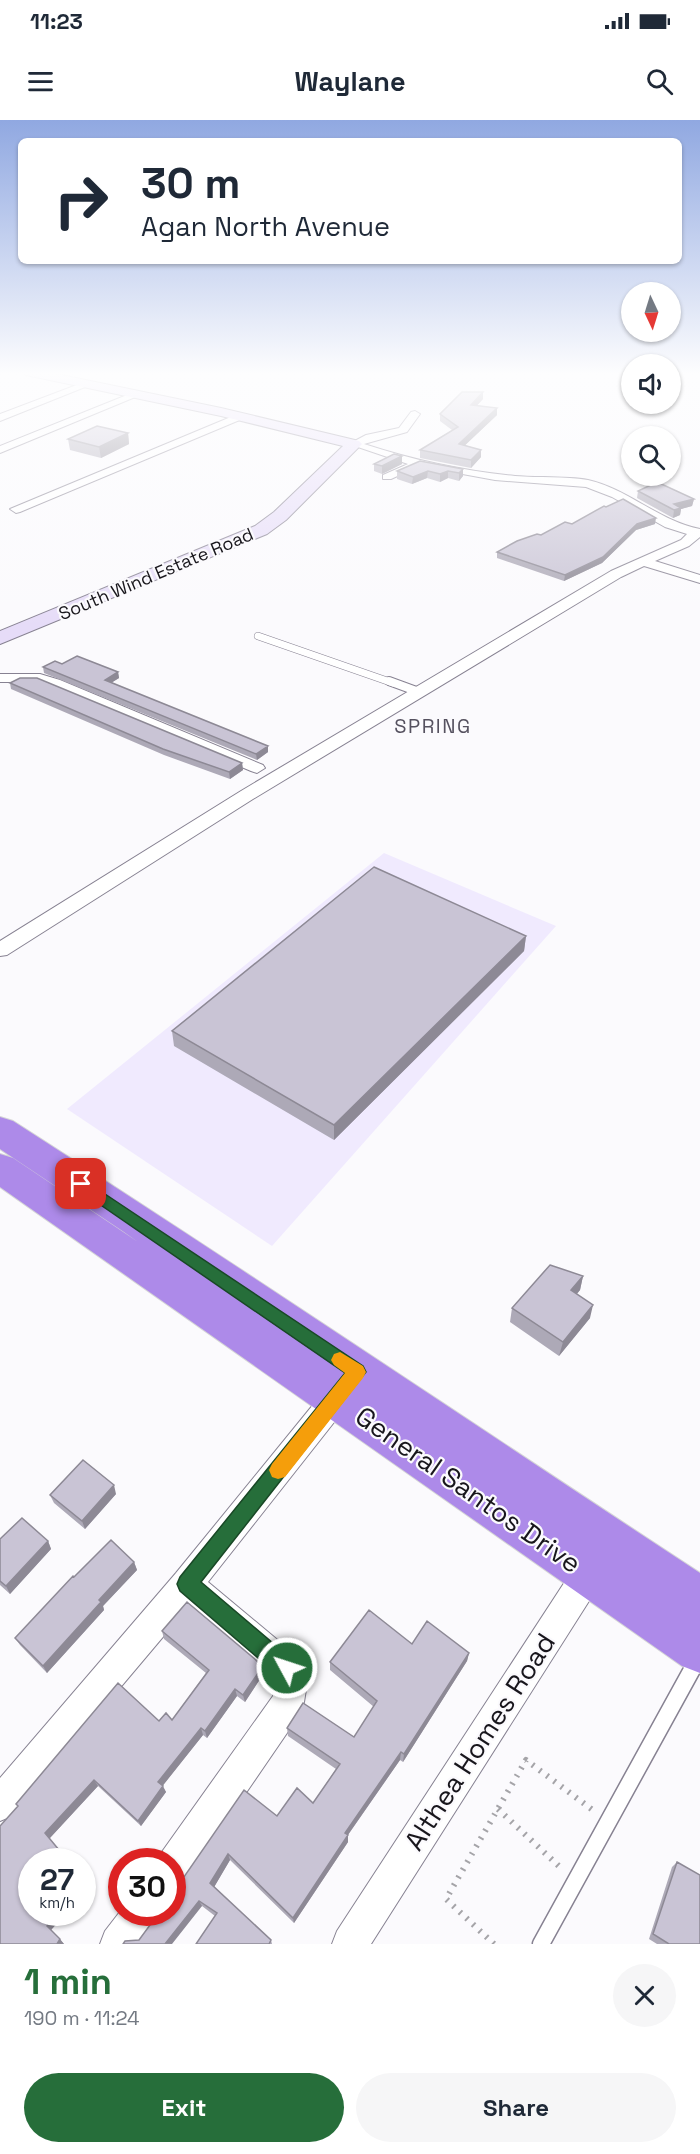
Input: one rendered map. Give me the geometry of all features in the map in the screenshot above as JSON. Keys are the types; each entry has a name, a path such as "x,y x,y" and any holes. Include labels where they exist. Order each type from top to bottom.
{"highway":[{"name":"General Santos Drive","path":"0,1131 138,1221 346,1385"},
{"name":"General Santos Drive","path":"0,1168 346,1385 599,1556 700,1648"},
{"name":"General Santos Drive","path":"599,1556 700,1602"}],"street":[{"path":"16,509 141,457"},
{"name":"South Wind Estate Road","path":"0,638 261,530 280,516 341,457"},
{"path":"402,457 496,477 588,484 607,490 665,524 698,533"},
{"path":"387,477 420,462"},
{"path":"0,950 247,795 616,574 685,543 698,533"},
{"path":"644,562 700,579"},
{"path":"0,678 40,678 55,683 257,768"},
{"path":"0,1804 187,1584 346,1385"},
{"name":"Althea Homes Road","path":"350,1944 599,1556"},
{"path":"186,1849 288,1702 292,1677 287,1668 187,1584"},
{"path":"118,1944 132,1926"}],"lane":[{"path":"258,636 419,692"},
{"path":"541,1944 700,1655"}],"path":[{"path":"494,1944 447,1899 526,1760 608,1821"},
{"path":"498,1809 575,1881"}],"shaded area":[{"path":"384,853 556,926 272,1246 67,1109"}],"building":[{"path":"388,457 400,457 382,466 374,464"},
{"path":"456,457 474,457 471,460"},
{"path":"420,461 463,469 459,473 448,471 440,474 428,471 413,477 397,471"},
{"path":"649,486 666,486 694,499 674,504 681,508 674,510 638,491"},
{"path":"623,499 656,518 637,524 603,557 565,575 497,552 517,541 537,534 541,535 565,522 572,524 604,506"},
{"path":"77,656 118,672 105,680 268,746 256,754 43,667 55,661 62,664"},
{"path":"20,678 37,678 242,763 229,772 163,749 10,683"},
{"path":"374,867 526,936 334,1125 172,1031"},
{"path":"550,1265 583,1276 571,1290 593,1305 563,1342 512,1308"},
{"path":"83,1460 114,1485 82,1521 50,1495"},
{"path":"22,1518 48,1541 6,1586 0,1581 0,1539"},
{"path":"111,1540 134,1562 43,1666 15,1638 73,1576"},
{"path":"187,1602 263,1666 243,1695 235,1689 205,1731 201,1728 158,1782 163,1786 138,1821 94,1780 45,1833 57,1848 18,1848 18,1926 47,1926 60,1939 57,1944 0,1944 0,1826 18,1806 16,1804 118,1683 159,1721 166,1713 172,1720 209,1670 162,1631"},
{"path":"369,1610 412,1644 427,1621 469,1653 404,1754 401,1752 345,1833 348,1835 293,1918 228,1854 210,1883 271,1940 269,1944 196,1944 217,1913 199,1901 186,1917 186,1874 244,1790 277,1816 297,1788 313,1803 340,1764 287,1728 303,1703 354,1737 377,1701 330,1662"},
{"path":"677,1862 700,1875 700,1944 669,1944 653,1934"},
{"path":"149,1926 179,1926 165,1944 123,1944 125,1941 139,1940"}],"slow traffic":[{"path":"278,1470 357,1372 340,1360"}],"district":[{"name":"SPRING","path":"433,726"}],"route":[{"path":"81,1184 357,1372 187,1584 287,1668"}]}
